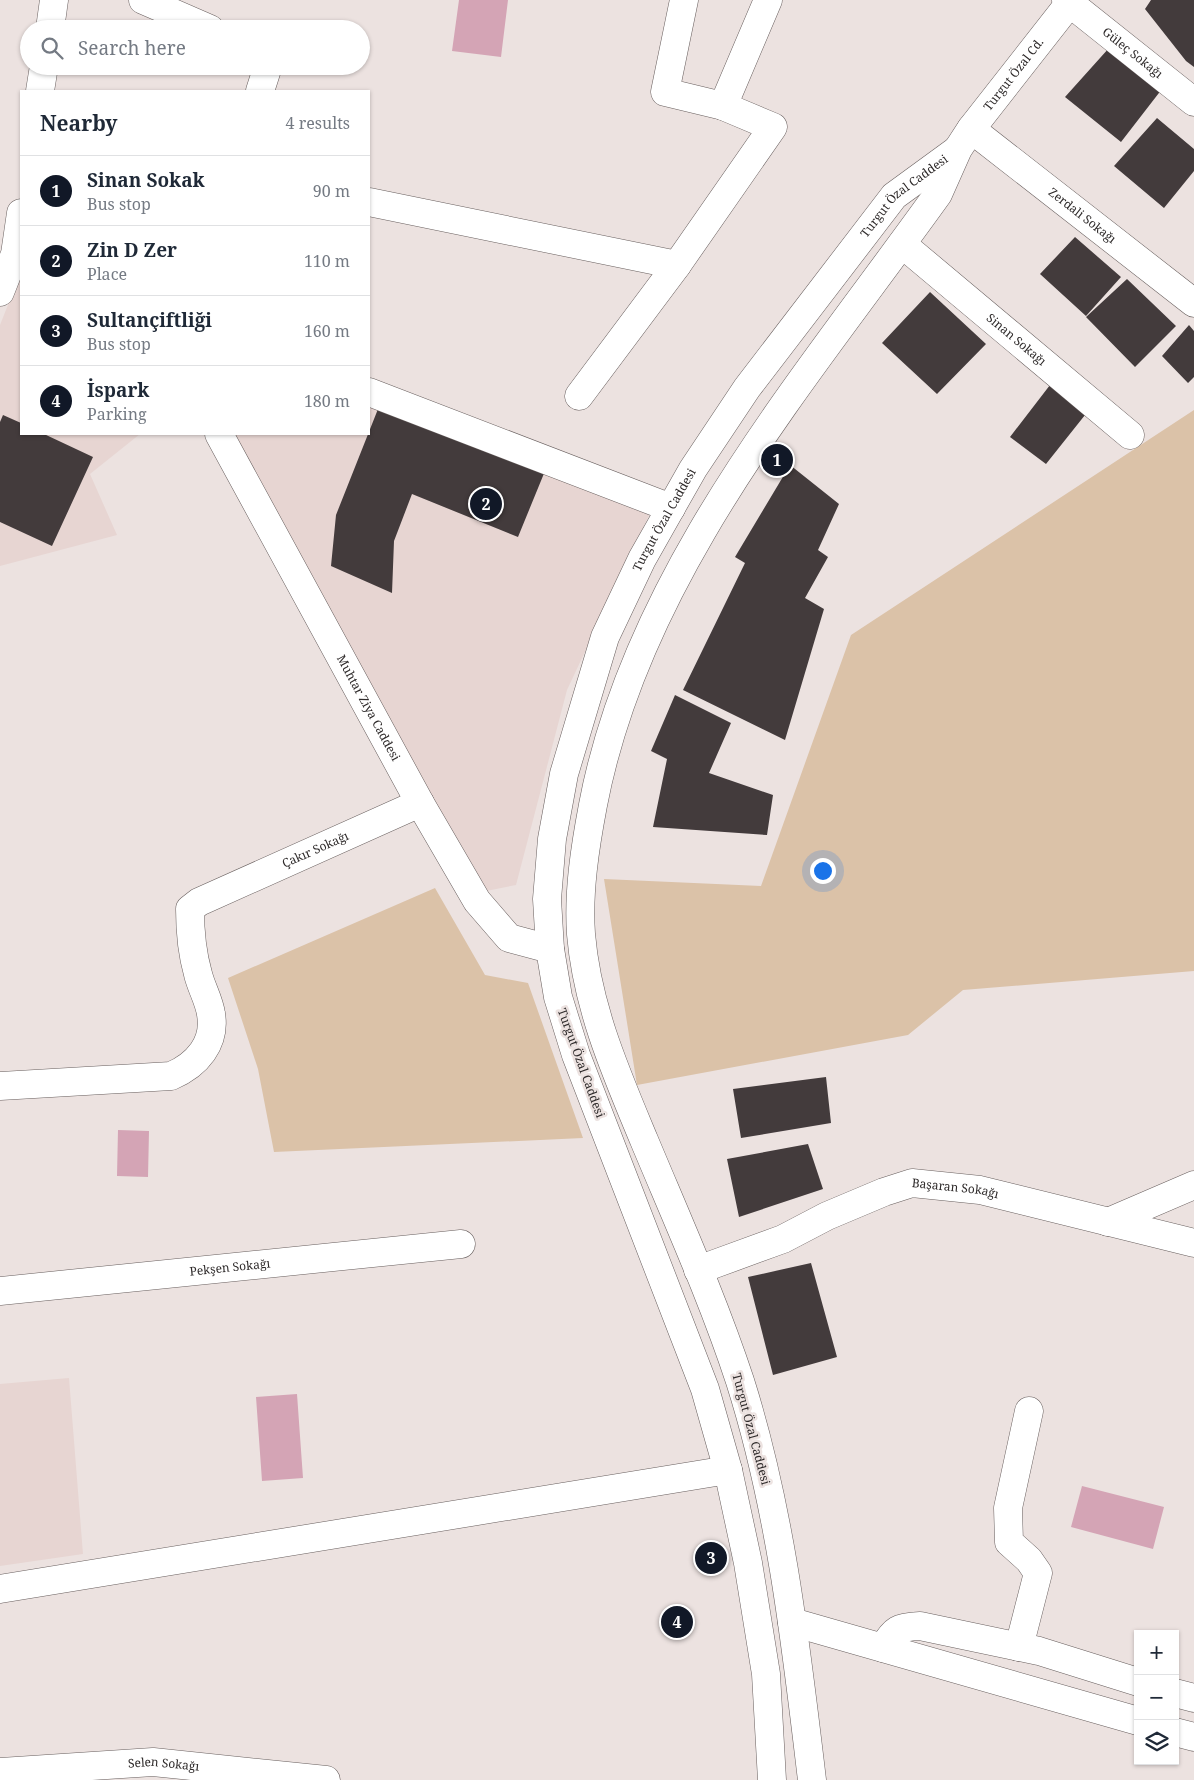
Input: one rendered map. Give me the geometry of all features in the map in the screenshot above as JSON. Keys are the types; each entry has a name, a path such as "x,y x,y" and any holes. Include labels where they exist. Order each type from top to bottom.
{"street":[{"path":"51,20 54,0"},
{"path":"143,0 189,20"},
{"path":"579,396 677,265 773,127 723,106 665,92 684,0"},
{"path":"723,106 768,0"},
{"name":"Güleç Sokağı","path":"1070,1 1194,102"},
{"name":"Turgut Özal Cd.","path":"965,139 1070,1"},
{"path":"40,90 43,75"},
{"path":"260,90 265,75"},
{"name":"Turgut Özal Caddesi","path":"812,1780 782,1556 750,1420 740,1382 698,1270 606,1048 592,999 584,954 581,930 582,898 590,821 597,782 615,720 641,650 677,575 725,491 938,194 965,139"},
{"name":"Turgut Özal Caddesi","path":"772,1780 766,1674 748,1563 728,1470 705,1389 576,1054 558,997 550,949 547,899 552,839 564,774 606,637 642,559 693,469 748,388 894,196 965,139"},
{"name":"Zerdali Sokağı","path":"965,139 1194,303"},
{"path":"370,202 677,265"},
{"path":"0,292 18,256 20,227"},
{"name":"Sinan Sokağı","path":"902,244 1130,435"},
{"path":"370,392 671,508"},
{"name":"Muhtar Ziya Caddesi","path":"220,435 420,803 477,901 509,938 550,949 584,954"},
{"name":"Çakır Sokağı","path":"0,1086 171,1076 194,1064 208,1042 212,1028 211,1014 198,975 192,949 190,909 211,896 420,803"},
{"name":"Başaran Sokağı","path":"665,1282 783,1240 827,1216 884,1192 912,1183 980,1190 1194,1242"},
{"path":"1108,1222 1194,1185"},
{"name":"Pekşen Sokağı","path":"0,1291 461,1244"},
{"path":"1019,1647 1038,1572 1029,1560 1009,1542 1008,1508 1030,1411"},
{"path":"0,1589 728,1470"},
{"path":"792,1622 1135,1720"},
{"path":"883,1648 890,1635 900,1627 920,1626 1019,1647 1134,1681"},
{"path":"1179,1694 1194,1698"},
{"path":"1179,1733 1194,1737"},
{"name":"Selen Sokağı","path":"0,1772 153,1762 326,1780"}],"shaded area":[{"path":"459,0 508,0 501,57 452,51"},
{"path":"20,275 20,435 139,435 90,474 117,535 0,566 0,325"},
{"path":"370,390 651,511 567,690 516,885 471,894 212,435 370,435"},
{"path":"1194,410 1194,971 963,990 908,1035 637,1085 604,879 761,886 851,635"},
{"path":"435,888 485,975 528,983 583,1138 274,1152 258,1069 228,978"},
{"path":"118,1130 149,1131 148,1177 117,1176"},
{"path":"69,1378 83,1554 0,1566 0,1384"},
{"path":"297,1394 303,1478 262,1481 256,1397"},
{"path":"1082,1486 1164,1507 1153,1549 1071,1527"}],"building":[{"path":"1151,0 1194,0 1194,67 1186,61 1145,9"},
{"path":"1109,48 1162,89 1121,142 1065,97"},
{"path":"1157,118 1194,149 1194,171 1164,208 1114,166"},
{"path":"1075,237 1121,277 1086,316 1040,274"},
{"path":"1127,279 1176,326 1135,367 1086,317"},
{"path":"930,292 986,344 937,394 882,343"},
{"path":"1189,325 1194,331 1194,377 1188,383 1162,356"},
{"path":"1050,385 1085,415 1046,464 1010,437"},
{"path":"378,409 545,471 518,537 412,494 394,541 392,593 331,566 336,515 368,435 370,435 370,429"},
{"path":"3,415 20,423 20,435 46,435 93,457 52,546 0,522 0,422"},
{"path":"790,465 839,504 818,550 828,557 805,598 824,609 785,740 683,690 745,563 735,557"},
{"path":"675,695 731,723 709,773 773,795 767,835 653,827 667,759 651,751"},
{"path":"826,1077 831,1123 741,1138 733,1089"},
{"path":"808,1144 823,1189 739,1217 727,1159"},
{"path":"811,1263 837,1357 773,1375 748,1277"}],"place":[{"name":"Sinan Sokak","path":"777,460"},
{"name":"Zin D Zer","path":"486,504"},
{"name":"Sultançiftliği","path":"711,1558"},
{"name":"İspark","path":"677,1622"}]}
